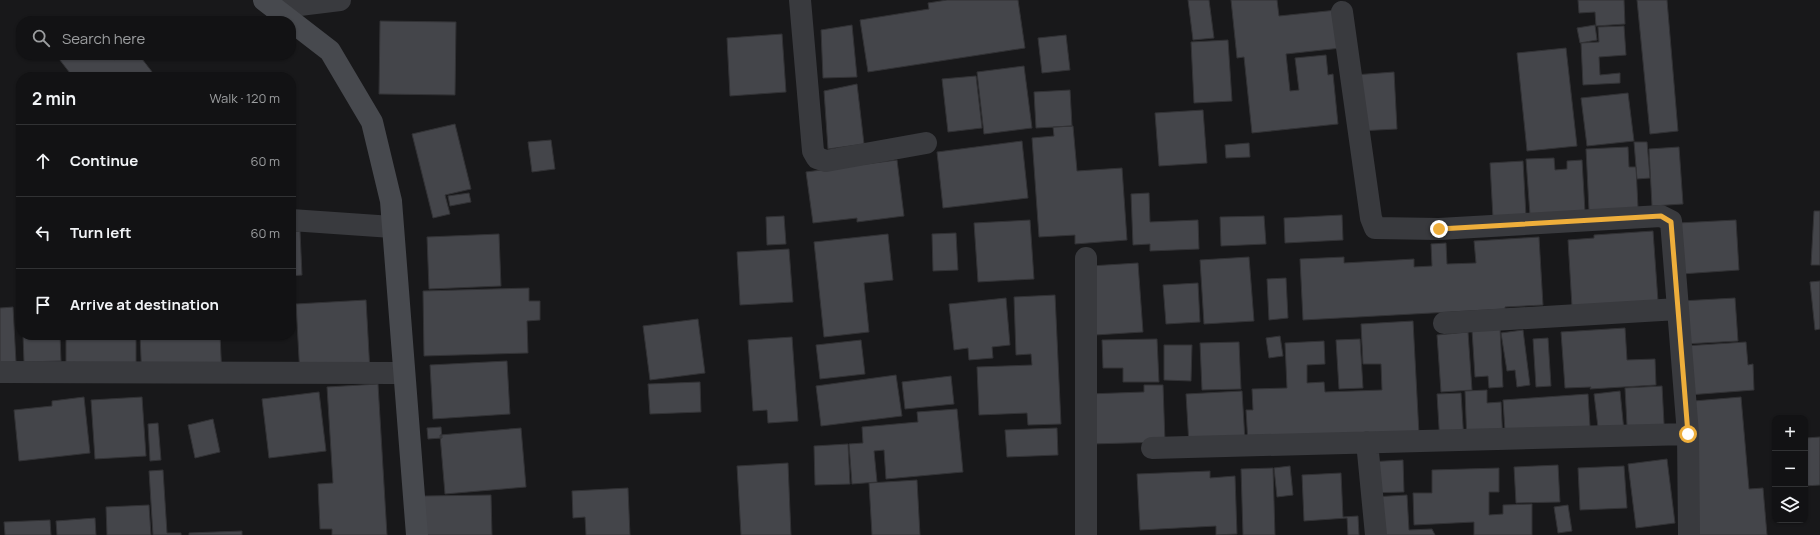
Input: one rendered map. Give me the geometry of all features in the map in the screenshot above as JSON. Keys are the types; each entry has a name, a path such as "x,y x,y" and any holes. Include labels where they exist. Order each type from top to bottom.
{"street":[{"path":"270,4 340,0"},
{"path":"800,0 813,151 817,158 826,161 926,143"},
{"path":"270,4 285,16"},
{"path":"1342,12 1371,218 1375,228 1439,229 1661,216 1671,222 1688,434 1689,535"},
{"path":"296,24 330,51 372,122 391,201 417,535"},
{"path":"296,220 392,227"},
{"path":"1086,258 1086,535"},
{"path":"1444,323 1678,309"},
{"path":"0,372 404,373"},
{"path":"1152,448 1688,434"},
{"path":"1367,442 1376,535"}],"building":[{"path":"947,0 1018,0 1025,48 868,72 860,20 929,9 928,3"},
{"path":"1188,0 1209,0 1214,38 1193,40"},
{"path":"1231,0 1277,0 1279,16 1337,10 1341,48 1286,54 1290,91 1299,90 1295,58 1326,55 1328,75 1333,74 1338,124 1252,133 1244,57 1237,58"},
{"path":"1578,0 1624,0 1625,24 1596,26 1595,12 1579,13"},
{"path":"1637,0 1667,0 1678,131 1650,134"},
{"path":"380,21 456,22 455,95 379,94"},
{"path":"852,25 857,77 823,78 821,30"},
{"path":"1595,25 1597,40 1580,43 1577,28"},
{"path":"1624,26 1626,55 1599,57 1600,75 1620,73 1620,83 1583,85 1581,43 1599,42 1598,27"},
{"path":"782,34 786,92 730,96 727,38"},
{"path":"1066,35 1070,70 1042,73 1038,38"},
{"path":"1228,40 1232,101 1194,103 1191,42"},
{"path":"1566,48 1577,146 1527,151 1517,53"},
{"path":"60,60 143,60 152,72 69,72"},
{"path":"1024,66 1032,128 984,134 977,72"},
{"path":"1394,72 1397,129 1358,131 1354,75"},
{"path":"976,76 982,128 948,132 942,79"},
{"path":"857,84 864,144 828,149 824,91"},
{"path":"1070,90 1072,126 1036,128 1034,92"},
{"path":"1628,93 1634,141 1587,146 1581,98"},
{"path":"1203,110 1207,163 1159,166 1155,113"},
{"path":"455,124 471,189 445,195 450,214 433,218 412,134"},
{"path":"1073,126 1077,171 1122,168 1127,240 1075,244 1075,235 1039,237 1032,138 1054,136 1053,127"},
{"path":"551,140 555,169 532,172 528,142"},
{"path":"1022,141 1028,198 943,208 937,152"},
{"path":"1634,142 1647,142 1650,178 1637,179"},
{"path":"1249,143 1250,157 1226,158 1225,145"},
{"path":"1628,147 1629,167 1636,167 1638,208 1589,210 1586,149"},
{"path":"1679,147 1683,204 1652,206 1649,149"},
{"path":"1554,158 1555,170 1567,169 1567,161 1582,160 1585,212 1530,215 1526,159"},
{"path":"897,160 904,216 857,222 857,218 813,223 806,172"},
{"path":"1523,161 1526,216 1493,218 1490,163"},
{"path":"469,193 471,202 450,206 448,196"},
{"path":"1149,193 1150,222 1198,220 1199,249 1150,251 1150,244 1133,245 1131,194"},
{"path":"1814,211 1820,211 1820,265 1811,265"},
{"path":"1342,215 1343,240 1285,243 1284,218"},
{"path":"784,216 786,244 767,245 766,217"},
{"path":"1264,216 1266,244 1221,246 1220,217"},
{"path":"1030,220 1034,279 978,282 974,223"},
{"path":"1736,220 1739,270 1681,274 1678,223"},
{"path":"296,231 300,231 302,275 296,276"},
{"path":"1653,231 1658,301 1572,307 1568,240 1594,238 1594,235"},
{"path":"956,233 958,270 933,271 932,234"},
{"path":"499,234 501,286 429,289 427,237"},
{"path":"888,234 893,280 864,283 869,332 824,337 814,242"},
{"path":"1539,237 1543,305 1505,307 1505,309 1303,320 1300,259 1344,257 1344,263 1414,259 1414,267 1432,266 1431,244 1446,243 1447,264 1476,263 1474,241"},
{"path":"789,249 793,302 740,305 737,252"},
{"path":"1249,257 1254,321 1204,324 1200,260"},
{"path":"1138,263 1143,332 1095,335 1090,266"},
{"path":"1286,278 1288,318 1269,320 1267,279"},
{"path":"1820,281 1820,329 1815,330 1810,282"},
{"path":"1198,283 1200,322 1166,324 1163,285"},
{"path":"529,288 529,301 540,301 540,320 527,321 528,353 424,356 423,291"},
{"path":"1055,295 1061,424 1028,425 1027,413 979,415 977,367 1032,365 1031,354 1016,355 1014,297"},
{"path":"1006,298 1010,345 992,347 993,358 969,360 968,348 954,350 949,304"},
{"path":"1735,298 1738,341 1684,344 1681,301"},
{"path":"366,300 370,372 300,376 296,304"},
{"path":"13,307 16,362 0,363 0,308"},
{"path":"698,319 705,373 650,380 643,326"},
{"path":"1413,321 1419,434 1248,443 1246,410 1253,410 1252,389 1287,388 1285,343 1324,341 1325,364 1307,365 1307,383 1324,382 1325,392 1382,390 1381,364 1363,364 1361,324"},
{"path":"1500,328 1503,387 1489,388 1488,376 1475,377 1472,330"},
{"path":"1625,328 1627,360 1655,359 1656,385 1590,389 1591,387 1565,388 1561,332"},
{"path":"1523,330 1530,385 1517,387 1515,370 1507,371 1501,333"},
{"path":"1468,332 1472,390 1441,392 1437,335"},
{"path":"1280,336 1283,356 1269,358 1266,338"},
{"path":"792,337 798,421 768,423 767,410 753,411 748,340"},
{"path":"1548,338 1551,386 1536,387 1533,339"},
{"path":"1157,339 1159,382 1123,382 1123,368 1103,368 1102,340"},
{"path":"1360,339 1363,388 1339,389 1336,340"},
{"path":"23,340 60,340 61,361 24,362"},
{"path":"66,340 136,340 136,377 66,378"},
{"path":"140,340 220,340 222,377 142,381"},
{"path":"861,340 865,374 820,379 816,345"},
{"path":"1239,342 1241,389 1202,390 1200,343"},
{"path":"1746,342 1748,365 1753,364 1754,390 1688,395 1684,346"},
{"path":"1164,345 1192,345 1191,381 1164,380"},
{"path":"507,361 510,414 433,419 430,365"},
{"path":"896,375 902,416 821,426 816,386"},
{"path":"951,376 954,404 905,409 902,382"},
{"path":"700,382 701,412 650,414 648,384"},
{"path":"378,384 387,535 332,535 332,529 320,529 318,484 333,483 327,387"},
{"path":"1144,385 1163,385 1165,442 1090,444 1088,394 1144,392"},
{"path":"1662,386 1665,442 1628,444 1625,388"},
{"path":"1487,390 1487,403 1501,402 1503,443 1467,444 1465,391"},
{"path":"1242,391 1245,441 1189,445 1186,394"},
{"path":"1620,391 1625,441 1600,444 1594,394"},
{"path":"319,392 326,451 269,458 262,399"},
{"path":"1461,393 1464,442 1440,444 1437,394"},
{"path":"1588,394 1591,442 1506,447 1503,400"},
{"path":"84,397 90,453 19,461 14,410 52,406 52,401"},
{"path":"142,397 146,456 95,459 91,400"},
{"path":"1741,397 1749,489 1763,488 1767,535 1691,535 1682,402"},
{"path":"957,409 963,472 886,479 884,450 874,451 877,482 852,484 849,444 863,443 862,427 918,422 917,412"},
{"path":"213,419 220,452 195,458 188,425"},
{"path":"158,423 161,460 150,461 148,424"},
{"path":"441,427 442,438 428,439 427,428"},
{"path":"521,428 526,487 445,494 440,435"},
{"path":"1057,428 1058,455 1007,457 1005,430"},
{"path":"1820,437 1820,485 1808,486 1808,438"},
{"path":"848,444 850,484 815,485 814,446"},
{"path":"1667,459 1675,523 1636,528 1628,464"},
{"path":"1403,460 1404,492 1368,493 1367,462"},
{"path":"788,463 791,535 741,535 737,466"},
{"path":"1558,465 1560,502 1516,503 1514,467"},
{"path":"1290,466 1293,495 1277,497 1274,468"},
{"path":"1624,466 1627,508 1580,510 1578,468"},
{"path":"1273,468 1275,535 1243,535 1241,469"},
{"path":"1499,468 1499,492 1489,492 1489,515 1503,514 1503,505 1532,504 1532,535 1474,535 1474,522 1414,525 1413,493 1432,493 1432,470"},
{"path":"163,470 167,533 181,533 181,535 153,535 149,471"},
{"path":"1210,471 1210,478 1235,476 1237,534 1216,535 1216,526 1140,530 1137,474"},
{"path":"1341,473 1343,517 1358,516 1359,535 1348,535 1347,518 1304,521 1302,475"},
{"path":"917,480 920,535 872,535 869,483"},
{"path":"628,488 630,535 586,535 585,517 573,518 572,491"},
{"path":"491,495 492,535 425,535 424,496"},
{"path":"1407,495 1409,530 1432,529 1435,535 1385,535 1373,497"},
{"path":"149,505 151,535 107,535 106,507"},
{"path":"1568,505 1572,531 1558,533 1554,507"},
{"path":"95,518 96,535 57,535 56,521"},
{"path":"50,520 51,535 5,535 4,522"},
{"path":"242,531 242,535 189,535 189,533"}],"route":[{"path":"1439,229 1661,216 1671,222 1688,434"}]}
